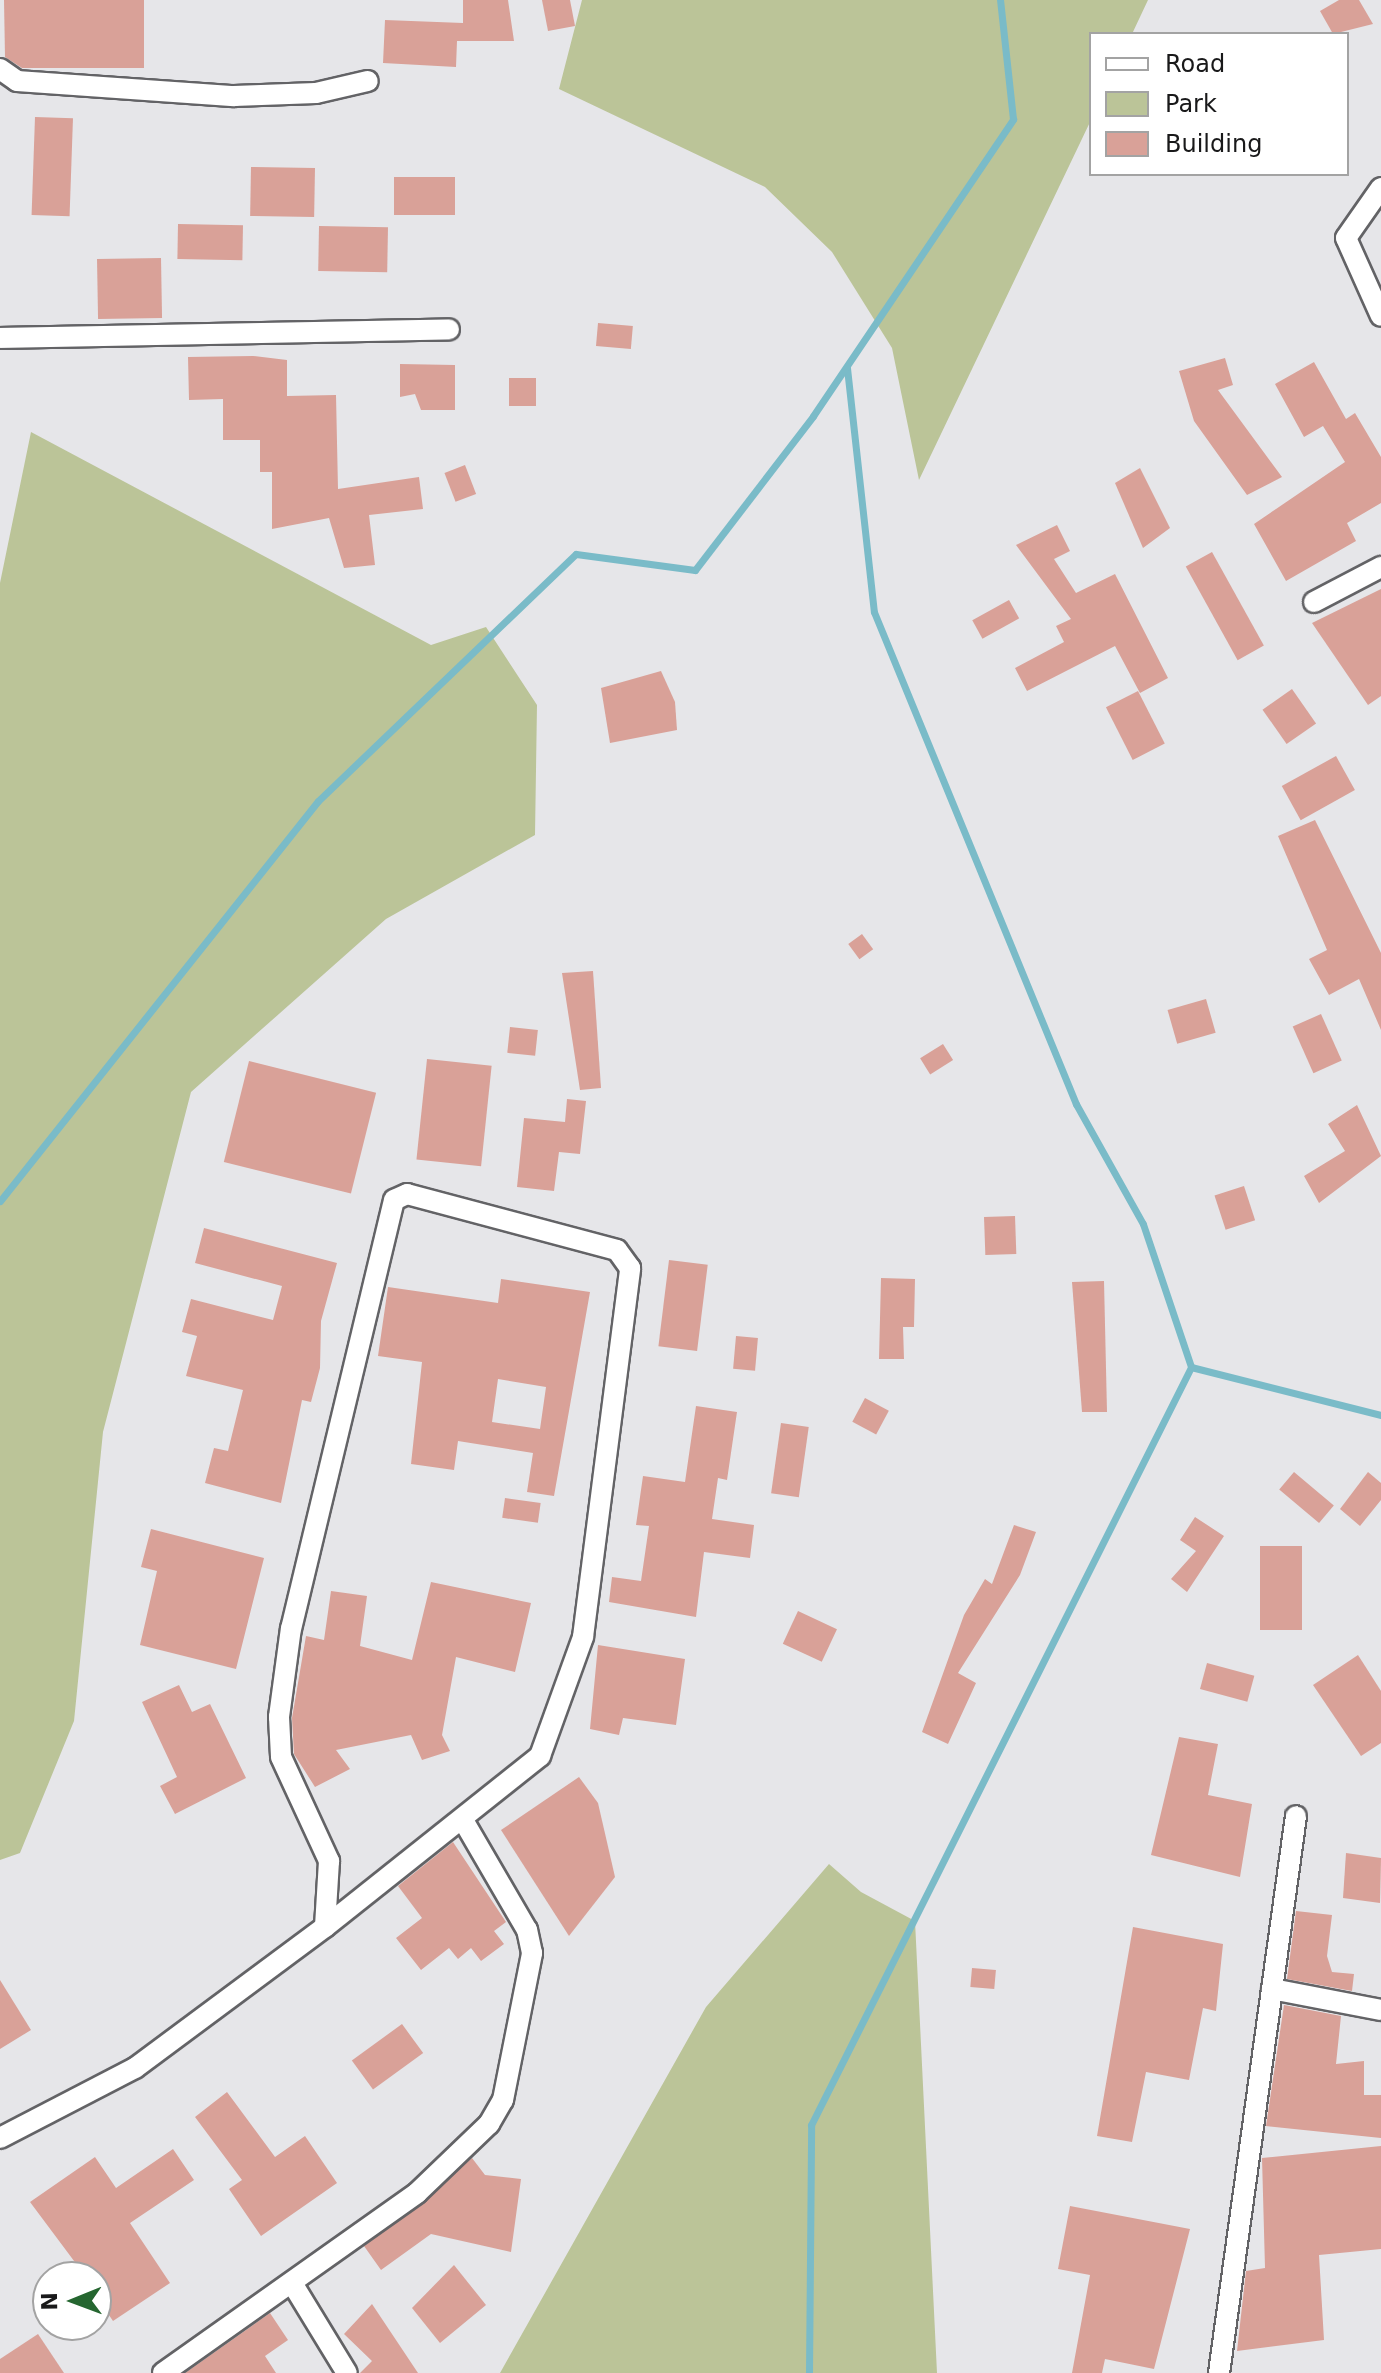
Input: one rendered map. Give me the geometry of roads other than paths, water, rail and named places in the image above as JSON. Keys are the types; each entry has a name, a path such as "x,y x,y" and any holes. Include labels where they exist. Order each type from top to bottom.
{"street":[{"path":"0,69 28,82 234,96 316,93 368,81"},
{"path":"1381,188 1346,238 1381,316"},
{"path":"0,338 449,329"},
{"path":"1314,602 1381,567"},
{"path":"0,2138 135,2068 325,1927 540,1756 561,1711 583,1637 630,1268 617,1250 407,1194 394,1200 291,1628 279,1717 281,1757 329,1861 325,1927"},
{"path":"1219,2373 1296,1816"},
{"path":"163,2373 417,2193 489,2124 503,2100 532,1953 527,1930 463,1820"},
{"path":"1272,1989 1381,2010"},
{"path":"292,2283 347,2373"}],"waterway":[{"path":"0,1201 318,801 576,554 695,570 813,416 1013,119 1000,0"},
{"path":"847,368 874,612 1076,1104 1143,1224 1191,1367 1381,1415"},
{"path":"809,2373 811,2125 1191,1367"}]}
